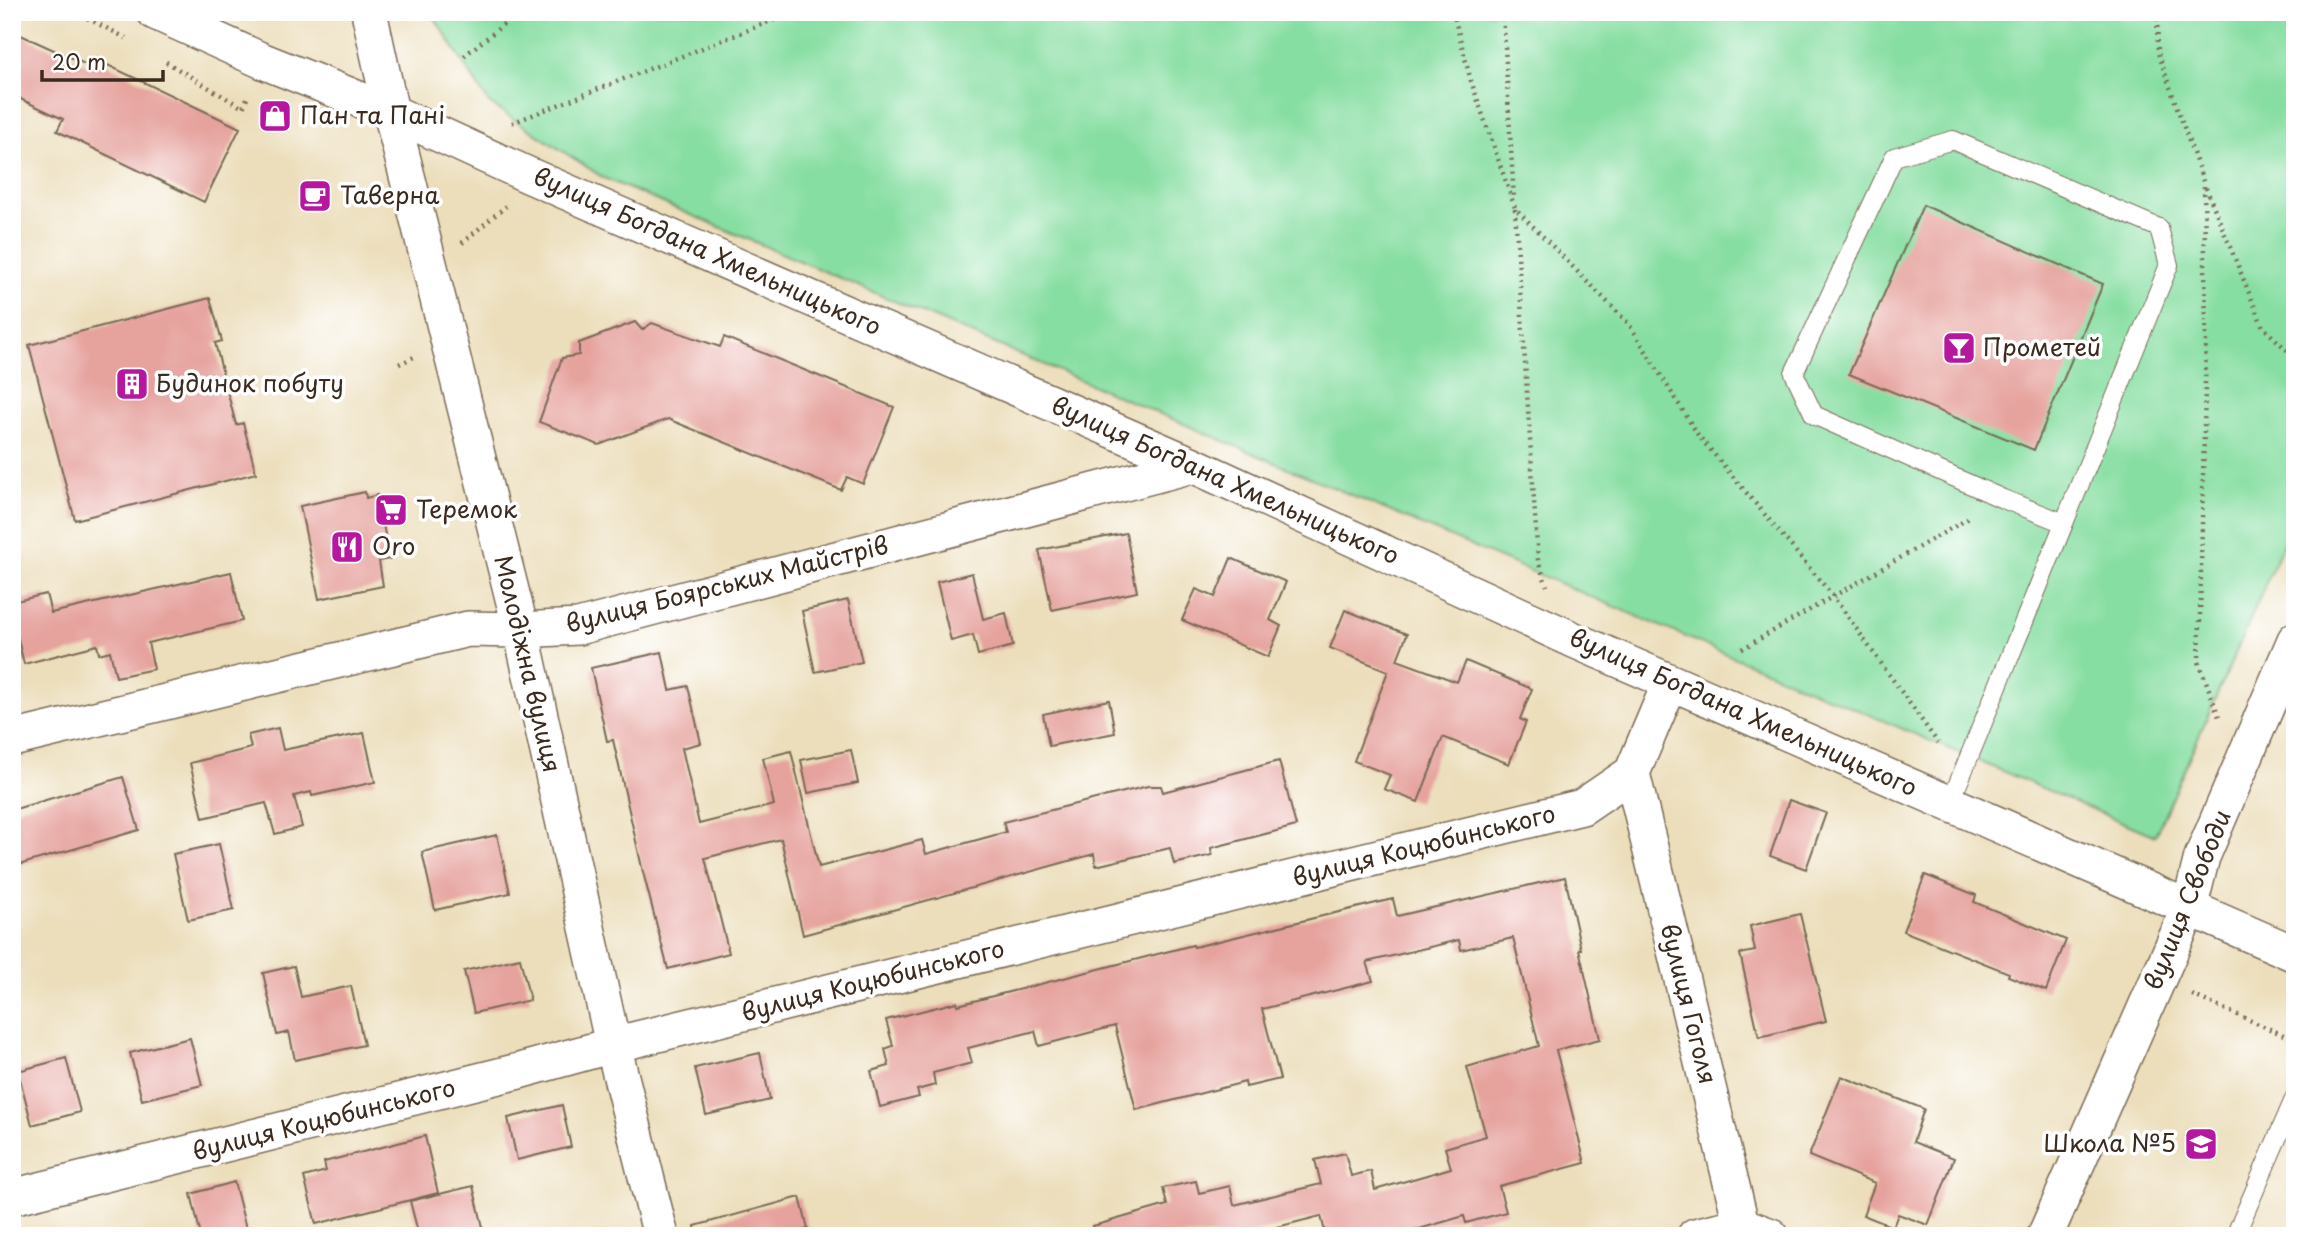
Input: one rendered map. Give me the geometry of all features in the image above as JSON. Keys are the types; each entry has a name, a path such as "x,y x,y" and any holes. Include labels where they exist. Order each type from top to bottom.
{"street":[{"name":"вулиця Богдана Хмельницького","path":"155,12 264,61 391,112 1193,465 1670,683 2295,954"},
{"name":"Молодіжна вулиця","path":"369,12 391,112 521,630 613,1045 661,1236"},
{"name":"вулиця Боярських Майстрів","path":"12,739 468,629 578,627 1193,465"},
{"name":"вулиця Свободи","path":"2045,1236 2189,909 2202,857 2295,640"},
{"path":"1632,773 1670,683"},
{"name":"вулиця Коцюбинського","path":"12,1196 1582,807 1632,773"},
{"name":"вулиця Гоголя","path":"1632,773 1752,1232"},
{"path":"1695,1236 1752,1232"}],"lane":[{"path":"1950,803 2064,523 2169,265 2159,228 1953,140 1894,157 1794,373 1814,415 2003,499 2064,523"},
{"path":"2235,1236 2295,1097"}],"path":[{"path":"464,56 519,12"},
{"path":"512,123 793,12"},
{"path":"1453,12 1471,82 1515,208 1629,324 1698,435 1833,596 1938,743"},
{"path":"1503,12 1538,562 1549,592 1574,640"},
{"path":"2157,12 2158,53 2204,184 2263,327 2295,358"},
{"path":"461,244 503,209 528,174"},
{"path":"2204,184 2206,339 2199,662 2239,774"},
{"path":"399,364 449,340"},
{"path":"1742,649 2003,499"},
{"path":"2157,980 2295,1040"}],"green space":[{"path":"431,12 2295,12 2295,517 2155,836 604,178 489,103"}],"building":[{"path":"12,31 89,66 93,58 240,128 204,202 57,131 63,119 12,95"},
{"path":"1923,205 2103,284 2034,450 1849,374"},
{"name":"Будинок побуту","path":"210,298 222,341 215,343 236,425 243,423 256,473 75,520 29,345"},
{"path":"635,322 642,330 652,323 720,347 724,337 894,407 863,484 847,477 841,490 668,419 599,445 539,422 562,358 579,355 579,343"},
{"path":"365,492 366,498 377,495 390,559 379,561 383,586 319,599 300,506"},
{"path":"1126,533 1137,592 1052,610 1039,550"},
{"path":"1231,558 1286,582 1270,620 1281,626 1268,657 1182,620 1196,589 1215,597"},
{"path":"231,572 242,621 148,643 154,669 116,677 110,651 99,654 97,645 24,664 12,614 12,602 46,594 51,613"},
{"path":"972,573 983,619 1006,613 1013,646 978,655 973,635 951,641 937,582"},
{"path":"848,600 862,662 815,672 802,611"},
{"path":"1345,610 1407,634 1397,660 1457,682 1466,661 1532,689 1520,719 1526,722 1509,764 1443,737 1418,802 1384,789 1390,775 1354,761 1388,671 1330,648"},
{"path":"662,652 670,690 688,686 701,743 682,748 699,824 774,805 763,758 791,751 819,867 922,840 926,854 1006,832 1003,822 1148,786 1161,786 1163,792 1279,761 1296,826 1211,848 1212,855 1174,864 1170,848 1096,866 1094,854 803,935 781,839 705,858 729,953 668,969 613,740 607,741 591,668"},
{"path":"1109,700 1115,733 1049,746 1043,714"},
{"path":"278,728 283,750 364,733 375,782 312,796 311,792 294,796 302,827 275,834 266,803 203,818 190,763 251,748 248,735"},
{"path":"851,750 858,783 808,793 801,760"},
{"path":"123,777 139,830 12,867 12,810"},
{"path":"1789,800 1826,813 1806,869 1770,856"},
{"path":"497,835 510,893 435,910 422,852"},
{"path":"219,844 234,910 188,920 173,854"},
{"path":"1925,875 1976,895 1974,902 2066,940 2046,991 2008,976 2009,973 1903,931"},
{"path":"1565,877 1600,1039 1556,1050 1585,1163 1499,1186 1506,1212 1466,1223 1464,1216 1395,1236 1326,1236 1321,1216 1241,1236 1094,1236 1093,1226 1167,1205 1163,1188 1196,1181 1199,1193 1230,1186 1234,1205 1321,1184 1315,1160 1345,1153 1351,1176 1371,1171 1375,1190 1451,1168 1445,1148 1486,1136 1467,1067 1539,1046 1513,938 1461,950 1459,940 1367,962 1373,981 1262,1009 1280,1079 1246,1087 1245,1082 1136,1110 1115,1026 1039,1046 1035,1031 968,1048 972,1063 933,1073 935,1085 917,1090 919,1097 880,1107 871,1071 889,1066 885,1049 893,1046 886,1020 957,1002 958,1005 1193,945 1194,947 1393,899 1397,916"},
{"path":"1800,914 1826,1021 1759,1037 1740,954 1755,951 1750,926"},
{"path":"520,958 530,1000 474,1013 464,971"},
{"path":"294,966 301,997 351,986 364,1045 295,1060 289,1032 277,1035 263,973"},
{"path":"190,1038 202,1085 142,1100 130,1053"},
{"path":"760,1053 770,1100 706,1115 695,1068"},
{"path":"66,1058 80,1112 32,1125 18,1071"},
{"path":"1841,1076 1924,1109 1913,1142 1954,1158 1928,1225 1898,1214 1893,1227 1863,1215 1875,1183 1809,1156"},
{"path":"562,1105 571,1147 517,1160 508,1118"},
{"path":"425,1136 438,1193 316,1224 304,1177 326,1171 324,1162"},
{"path":"234,1182 248,1236 201,1236 191,1194"},
{"path":"473,1186 483,1227 446,1236 419,1236 410,1201"},
{"path":"800,1197 808,1229 784,1236 696,1236 695,1226"}],"place":[{"name":"Пан та Пані","path":"275,116"},
{"name":"Таверна","path":"315,196"},
{"name":"Прометей","path":"1959,348"},
{"name":"Будинок побуту","path":"132,384"},
{"name":"Теремок","path":"391,510"},
{"name":"Oro","path":"347,547"},
{"name":"Школа №5","path":"2201,1144"}]}
